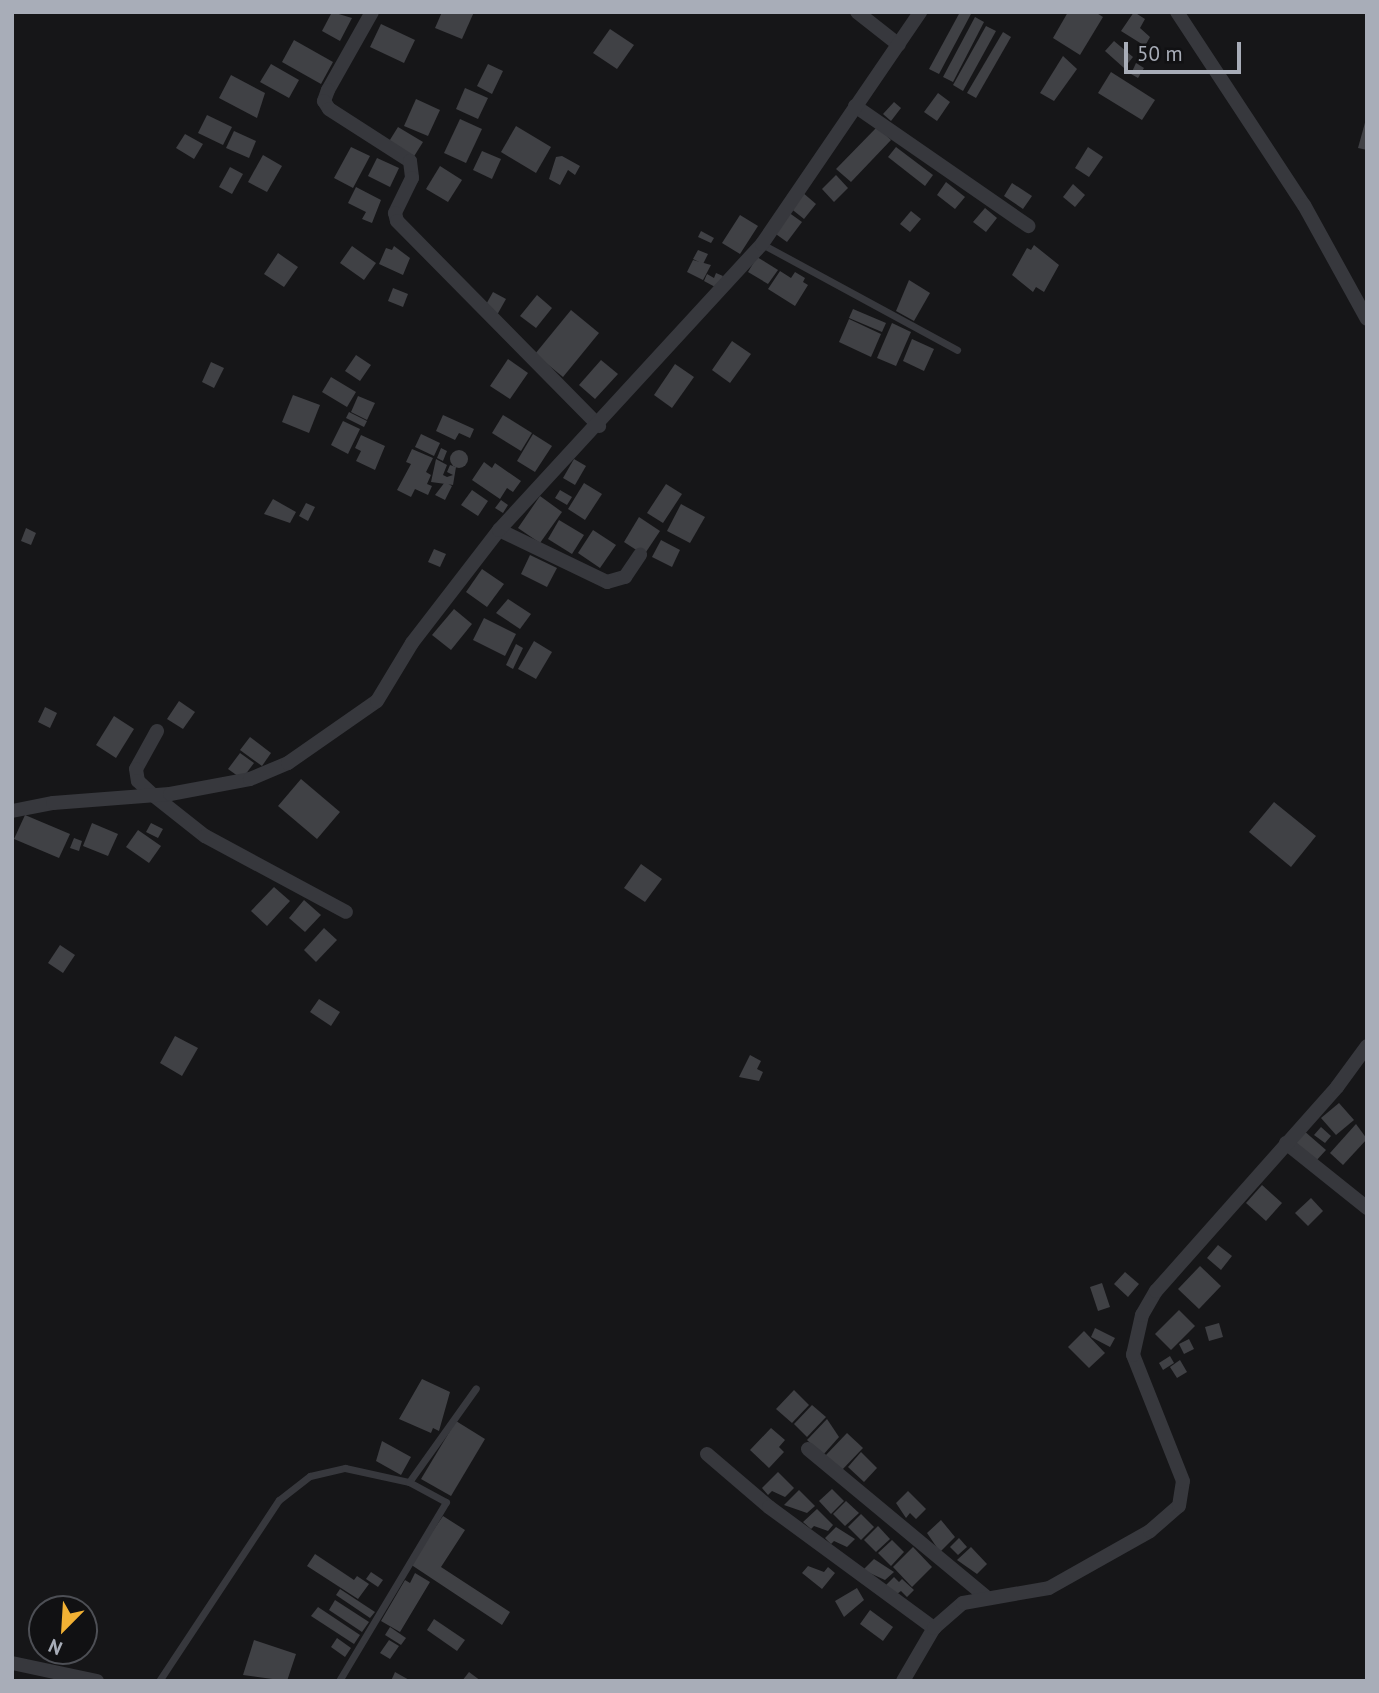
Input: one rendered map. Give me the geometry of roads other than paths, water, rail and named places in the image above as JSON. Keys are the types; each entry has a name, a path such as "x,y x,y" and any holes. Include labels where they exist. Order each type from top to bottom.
{"street":[{"path":"372,12 324,101 329,109 410,161 413,171 395,214 397,221 599,426"},
{"path":"857,12 899,45"},
{"path":"12,811 153,795 250,779 288,763 360,716 377,701 412,643 499,530 599,426 762,244 920,12"},
{"path":"1177,12 1297,193 1367,319"},
{"path":"855,106 1027,226"},
{"path":"499,530 607,582 625,577 640,555"},
{"path":"157,731 136,769 138,781 205,836 346,912"},
{"path":"903,1681 934,1628 963,1603 985,1597 1049,1588 1150,1531 1179,1506 1182,1481 1133,1355 1132,1342 1156,1291 1367,1046"},
{"path":"1286,1143 1367,1208"},
{"path":"808,1449 985,1597"},
{"path":"707,1454 769,1507 934,1628"},
{"path":"12,1663 97,1681"}],"lane":[{"path":"762,244 957,350"},
{"path":"409,1482 476,1388"},
{"path":"159,1681 279,1500 310,1476 345,1468 409,1482 443,1500 444,1507 339,1681"}]}
